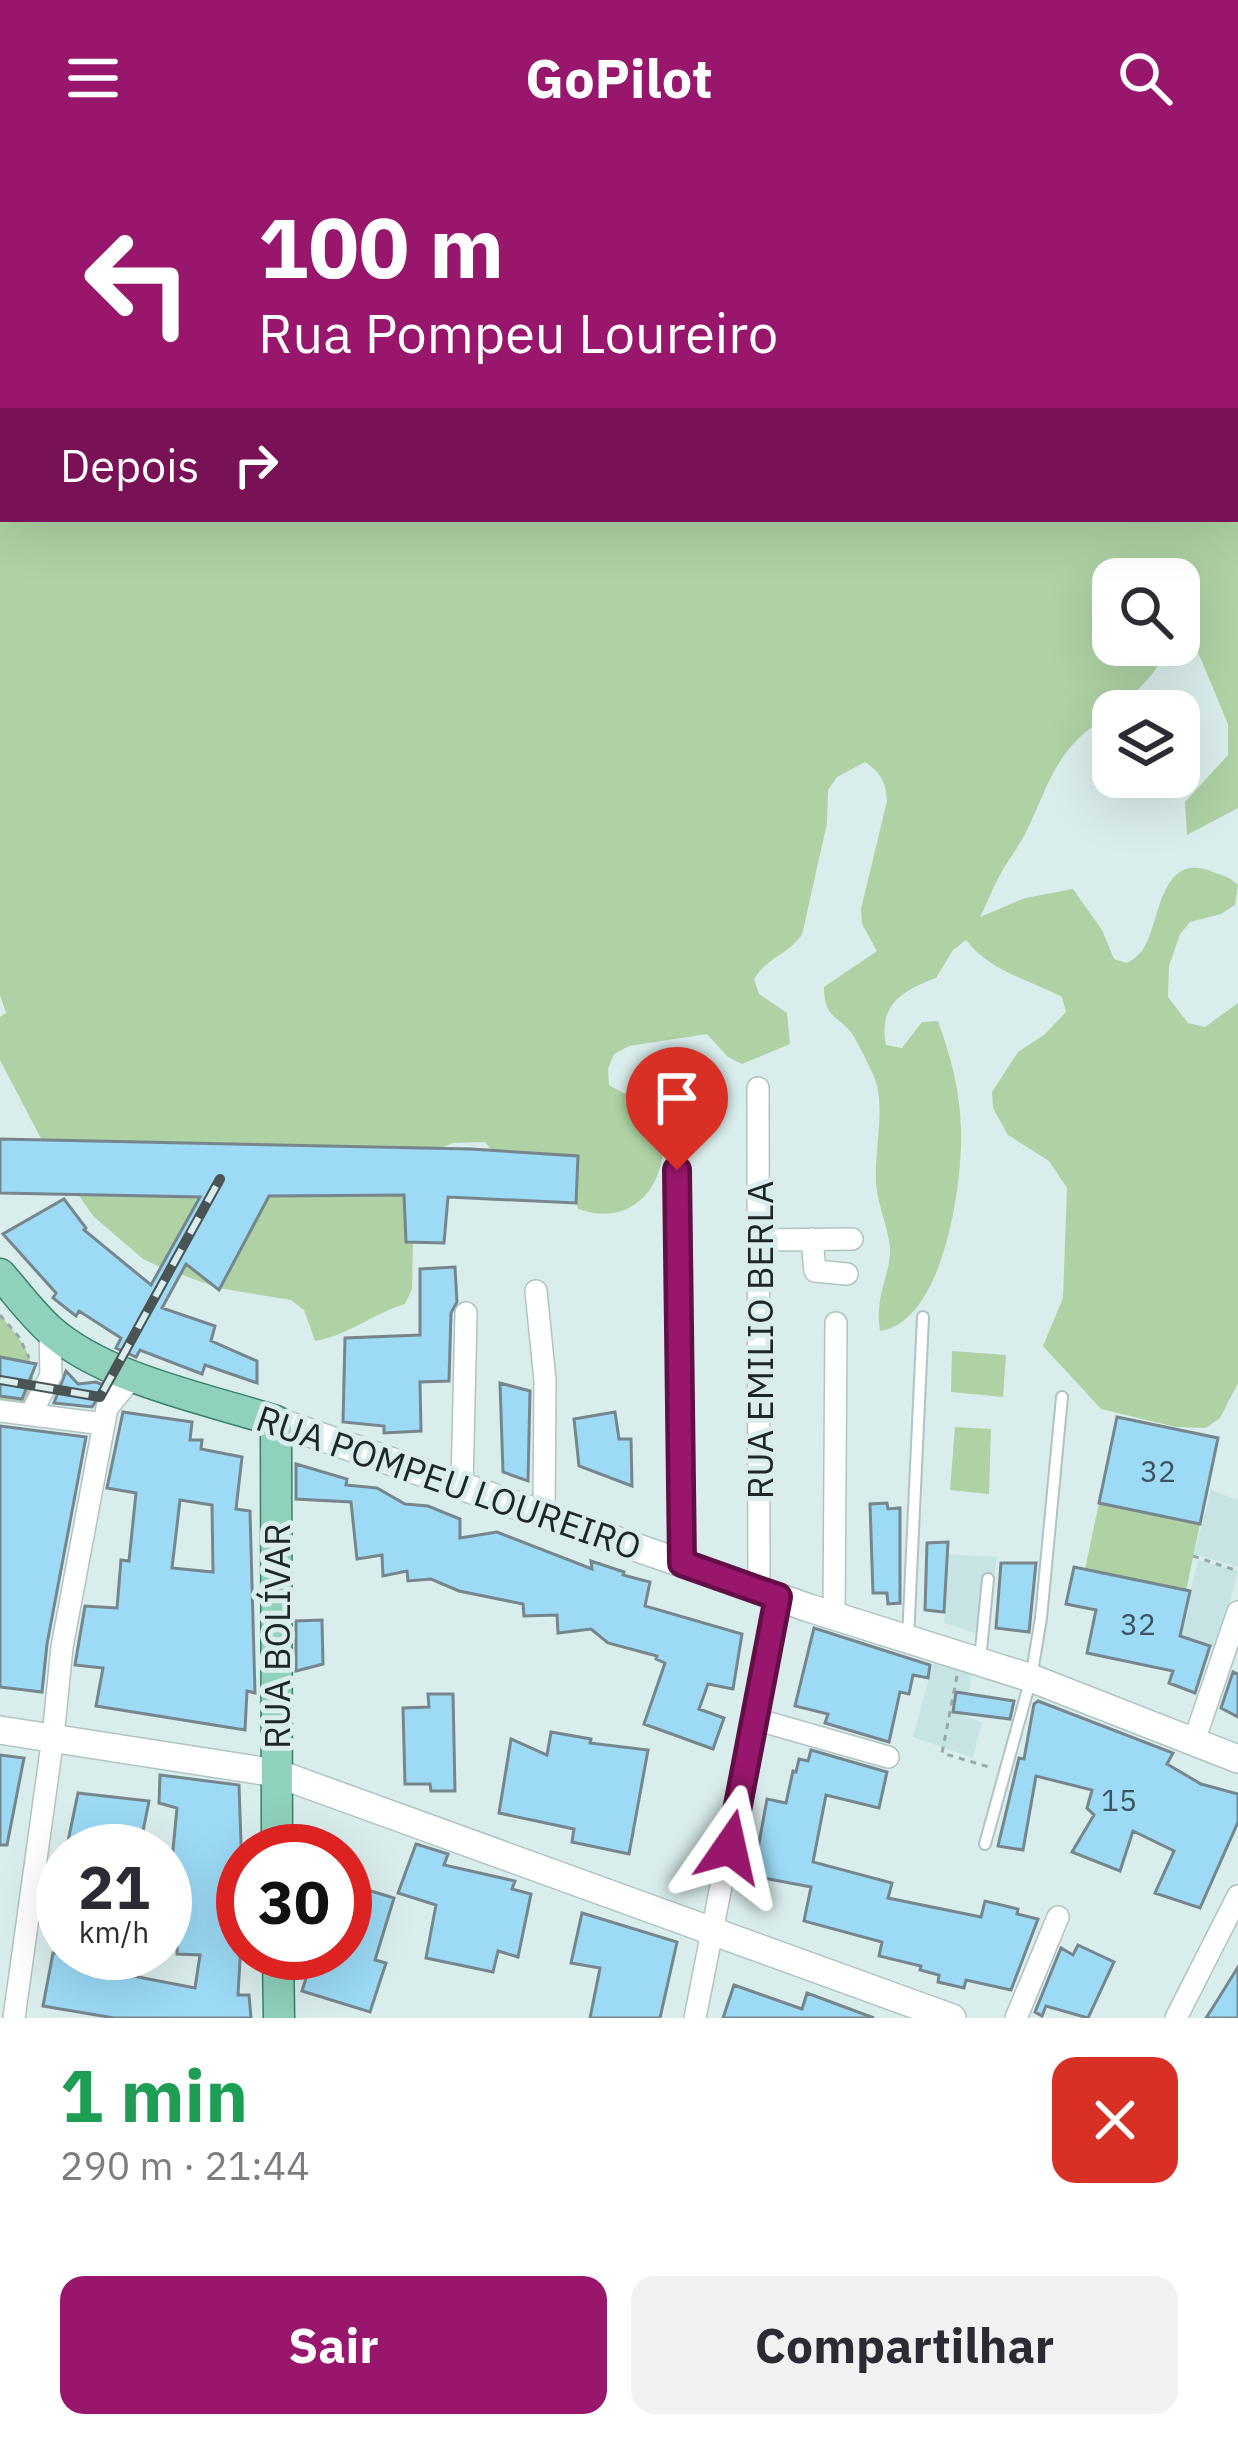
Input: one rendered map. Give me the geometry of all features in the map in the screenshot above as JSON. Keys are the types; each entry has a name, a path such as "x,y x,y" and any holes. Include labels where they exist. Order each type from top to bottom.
{"main road":[{"name":"RUA POMPEU LOUREIRO","path":"0,1274 50,1330 134,1375 769,1594 1030,1678 1238,1760"},
{"name":"RUA BOLÍVAR","path":"276,1421 277,1824"},
{"path":"0,1730 276,1774 952,2018"},
{"path":"278,1980 279,2018"}],"street":[{"name":"RUA EMILIO BERLA","path":"694,2018 755,1720 769,1594 758,1088"},
{"path":"677,1170 682,1563"},
{"path":"758,1240 852,1239"},
{"path":"812,1240 815,1271 847,1274"},
{"path":"536,1291 545,1380 544,1515"},
{"path":"458,1484 466,1312"},
{"path":"834,1615 836,1323"},
{"path":"31,1414 51,1375 50,1330"},
{"path":"14,2018 62,1647 111,1417 134,1375"},
{"path":"0,1411 111,1417"},
{"path":"1194,1741 1238,1612"},
{"path":"755,1720 888,1757"},
{"path":"1176,2018 1238,1896"},
{"path":"1016,2018 1058,1917"}],"lane":[{"path":"908,1639 923,1317"},
{"path":"454,1386 458,1484"},
{"path":"985,1844 1030,1678 1041,1618 1062,1397"},
{"path":"970,1659 988,1580"}],"path":[{"path":"0,1315 19,1337 34,1369"},
{"path":"1193,1556 1238,1570"},
{"path":"970,1659 942,1753 989,1766"}],"shaded area":[{"path":"1211,1490 1238,1500 1238,1567 1194,1554"},
{"path":"949,1554 997,1557 987,1637 944,1623"},
{"path":"1198,1560 1238,1571 1217,1649 1180,1636"},
{"path":"935,1656 972,1670 965,1716 982,1722 973,1758 913,1737"}],"green space":[{"path":"0,522 1238,522 1238,808 1187,835 1185,802 1200,798 1200,786 1228,755 1228,724 1200,657 1200,558 1092,558 1092,666 1157,666 1136,690 1092,690 1092,727 1061,760 980,917 1025,898 1073,889 1102,930 1114,959 1127,963 1142,951 1164,893 1181,871 1213,872 1238,885 1235,905 1190,922 1180,934 1169,966 1168,997 1188,1023 1205,1027 1238,1003 1238,1383 1220,1418 1206,1428 1176,1427 1101,1409 1043,1346 1063,1298 1067,1188 1049,1161 1008,1135 993,1108 992,1092 1018,1052 1066,1012 1062,997 998,967 966,940 953,950 936,978 904,994 886,1019 886,1045 902,1048 922,1022 938,1021 957,1088 961,1153 953,1214 934,1277 920,1303 902,1322 880,1331 879,1307 890,1248 876,1184 879,1094 856,1040 827,1007 824,987 877,951 862,924 861,909 887,801 882,778 865,762 837,777 828,790 827,823 802,935 754,979 759,994 787,1013 790,1044 742,1064 728,1057 707,1034 629,1046 614,1054 609,1085 654,1099 664,1143 653,1184 641,1200 624,1210 603,1214 578,1209 574,1193 495,1154 485,1142 453,1143 439,1149 413,1242 412,1289 405,1304 315,1341 304,1310 291,1300 218,1288 158,1266 94,1217 48,1152 0,1060 0,1017 6,1013 0,995"},
{"path":"0,1315 29,1357 33,1380 25,1405 0,1404"},
{"path":"952,1351 1006,1355 1003,1397 951,1392"},
{"path":"955,1427 991,1429 989,1494 950,1490"},
{"path":"1099,1503 1200,1524 1186,1591 1085,1569"}],"building":[{"path":"0,1139 471,1149 578,1156 576,1203 448,1197 444,1243 406,1242 404,1195 269,1196 219,1290 186,1264 162,1308 215,1326 211,1341 257,1361 257,1383 205,1365 202,1374 140,1350 136,1357 116,1348 121,1338 79,1311 76,1316 53,1298 56,1293 3,1234 64,1199 84,1230 151,1285 200,1197 0,1193"},
{"path":"455,1267 457,1302 451,1313 449,1381 420,1382 421,1431 384,1433 384,1426 343,1422 345,1338 420,1335 420,1269"},
{"path":"0,1357 36,1364 22,1399 0,1396"},
{"path":"66,1371 78,1384 106,1386 92,1407 54,1403"},
{"path":"500,1383 530,1391 528,1481 503,1472"},
{"path":"123,1412 192,1422 190,1440 202,1440 201,1449 242,1457 236,1509 250,1511 255,1693 247,1691 245,1730 96,1706 103,1668 75,1665 85,1606 117,1608 121,1560 129,1561 136,1493 107,1488","holes":["180,1500 212,1505 213,1572 172,1568"]},
{"path":"615,1412 619,1439 631,1439 632,1486 579,1466 574,1419"},
{"path":"1117,1417 1218,1438 1200,1524 1099,1503"},
{"path":"0,1426 86,1437 42,1692 0,1687"},
{"path":"296,1464 347,1479 346,1485 377,1488 405,1504 428,1506 460,1519 460,1538 497,1532 592,1569 591,1561 624,1572 650,1582 645,1606 742,1634 733,1689 708,1684 699,1709 724,1718 713,1749 644,1724 665,1663 657,1656 608,1643 591,1629 558,1633 557,1615 524,1616 523,1604 459,1591 431,1579 408,1581 407,1571 383,1576 382,1555 357,1559 351,1502 296,1499"},
{"path":"887,1503 888,1509 900,1508 900,1603 888,1604 887,1593 873,1593 870,1504"},
{"path":"948,1542 944,1612 925,1610 927,1543"},
{"path":"1001,1563 1036,1563 1029,1632 996,1628"},
{"path":"1074,1567 1190,1591 1180,1636 1210,1646 1195,1693 1169,1683 1173,1671 1087,1653 1096,1610 1066,1604"},
{"path":"322,1620 323,1664 296,1671 296,1621"},
{"path":"814,1628 930,1665 928,1678 913,1675 909,1694 900,1692 889,1742 825,1723 828,1714 795,1706"},
{"path":"1233,1672 1238,1674 1238,1717 1221,1708"},
{"path":"956,1692 1014,1701 1010,1719 953,1712"},
{"path":"428,1694 453,1694 455,1791 405,1784 403,1708 429,1707"},
{"path":"1038,1701 1173,1753 1167,1764 1201,1784 1238,1794 1238,1822 1200,1908 1155,1893 1174,1851 1133,1831 1120,1871 1072,1852 1094,1815 1087,1808 1092,1790 1036,1776 1023,1850 998,1846"},
{"path":"551,1732 591,1739 590,1743 648,1750 629,1854 572,1842 574,1829 499,1813 511,1739 547,1755"},
{"path":"811,1750 887,1772 879,1808 826,1795 813,1862 892,1883 888,1898 981,1917 985,1901 1038,1919 1011,1990 966,1980 964,1988 938,1982 939,1975 920,1970 921,1966 879,1956 882,1942 804,1921 811,1887 753,1876 767,1799 786,1803 793,1771 799,1759 808,1761"},
{"path":"0,1755 24,1758 7,1845 0,1845"},
{"path":"160,1775 239,1785 240,1824 216,1824 216,1980 239,1980 238,1995 249,1995 251,2018 114,2018 43,2006 48,1980 154,1980 195,1988 200,1955 192,1955 192,1824 175,1824 177,1808 159,1803"},
{"path":"78,1793 149,1801 144,1824 72,1824"},
{"path":"416,1844 448,1854 444,1865 515,1881 512,1889 531,1894 518,1957 498,1951 493,1972 426,1958 436,1905 398,1893"},
{"path":"372,1891 394,1898 375,1960 386,1963 370,2012 302,1991 305,1980 372,1980"},
{"path":"582,1913 677,1942 660,2018 590,2018 600,1968 571,1963"},
{"path":"1078,1945 1114,1962 1088,2018 1046,2006 1042,2016 1035,2012 1061,1948 1073,1955"},
{"path":"1238,1967 1238,2018 1206,2018 1215,2004"},
{"path":"734,1985 802,2009 807,1993 874,2018 723,2018"}],"railway":[{"path":"0,1380 100,1397 220,1179"}],"route":[{"path":"677,1170 682,1563 778,1597 730,1847"}]}
